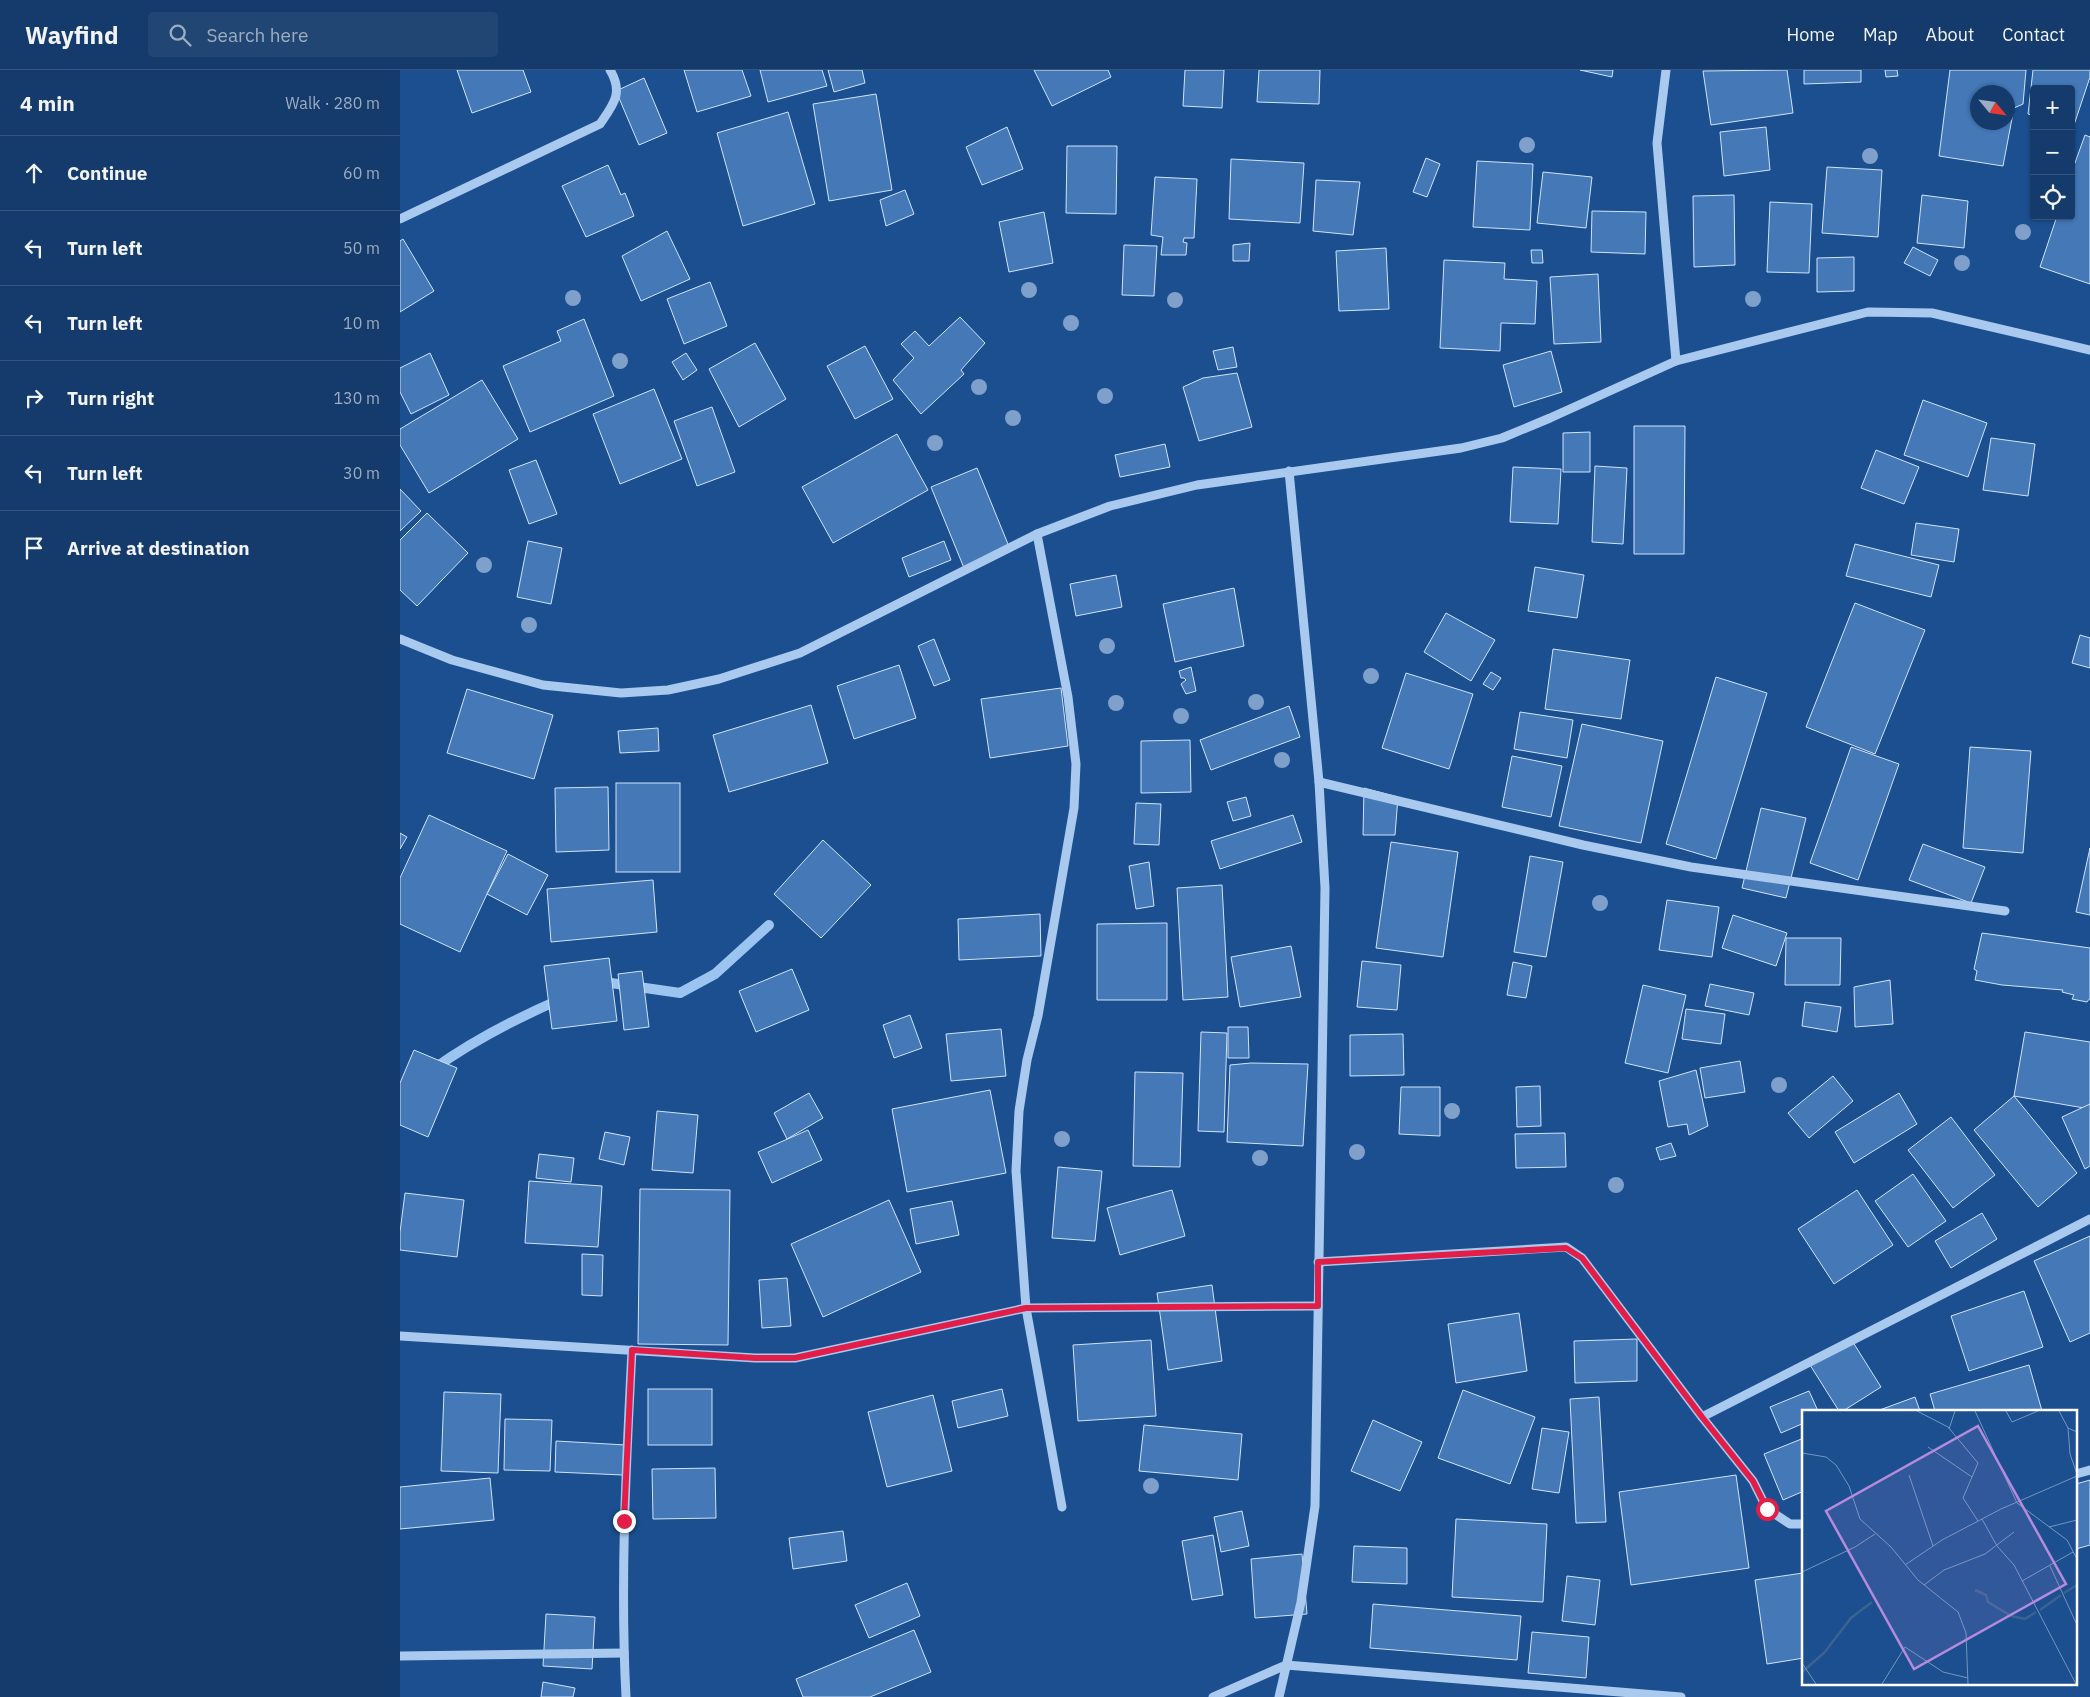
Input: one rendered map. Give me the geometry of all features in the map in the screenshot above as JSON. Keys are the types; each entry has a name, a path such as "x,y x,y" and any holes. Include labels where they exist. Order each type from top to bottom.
{"street":[{"path":"400,219 600,124 616,101 615,79 610,70"},
{"path":"1666,70 1656,142 1676,361"},
{"path":"400,639 452,660 543,685 621,693 668,690 719,679 800,653 1037,534 1110,506 1196,485 1461,448 1502,438 1676,361 1868,312 1932,313 2090,350"},
{"path":"1279,1697 1301,1602 1315,1506 1324,888 1319,782 1289,471"},
{"path":"1037,534 1068,696 1076,764 1074,808 1038,1016 1027,1060 1019,1111 1016,1171 1026,1308 1062,1507"},
{"path":"1319,782 1583,845 1691,867 2005,911"},
{"path":"1702,1417 2090,1219"},
{"path":"1318,1262 1566,1248 1582,1258 1702,1417 1753,1481 1767,1509 1790,1524 1802,1524"},
{"path":"400,1336 755,1358 795,1358 1026,1308 1318,1306"},
{"path":"626,1697 624,1521 632,1350"},
{"path":"400,1656 624,1653"},
{"path":"1213,1697 1286,1664 1682,1697"}],"building":[{"path":"457,70 523,70 531,92 472,113"},
{"path":"684,70 742,70 751,96 697,112"},
{"path":"760,70 822,70 827,86 768,102"},
{"path":"828,70 862,70 865,83 834,92"},
{"path":"1034,70 1108,70 1111,77 1052,106"},
{"path":"1185,70 1224,70 1222,108 1183,106"},
{"path":"1259,70 1320,70 1319,104 1257,102"},
{"path":"1580,70 1613,70 1612,77"},
{"path":"1787,70 1793,113 1711,125 1703,71"},
{"path":"1804,70 1861,70 1861,82 1804,84"},
{"path":"1885,70 1897,70 1898,76 1886,77"},
{"path":"1950,70 2026,70 2023,104 2015,108 2015,85 1970,85 1970,130 2010,130 2003,166 1939,156"},
{"path":"2033,70 2090,70 2090,77 2075,122 2075,85 2031,85"},
{"path":"644,78 667,133 639,145 616,91"},
{"path":"876,94 892,190 829,201 813,104"},
{"path":"2030,96 2030,115 2028,114"},
{"path":"788,112 815,204 743,226 717,133"},
{"path":"1007,127 1023,169 982,185 966,147"},
{"path":"1766,127 1770,170 1724,176 1720,132"},
{"path":"2085,135 2090,137 2090,284 2040,267 2056,220 2075,220 2075,163"},
{"path":"1067,146 1117,146 1116,214 1066,213"},
{"path":"1426,158 1440,164 1427,197 1413,192"},
{"path":"1231,159 1304,163 1300,223 1229,219"},
{"path":"1477,161 1533,164 1530,230 1473,227"},
{"path":"608,165 621,195 625,193 634,216 586,237 562,186"},
{"path":"1827,167 1882,170 1878,237 1822,233"},
{"path":"1543,172 1592,177 1586,228 1537,223"},
{"path":"1155,177 1197,179 1194,238 1184,238 1183,242 1187,243 1186,255 1161,255 1163,237 1151,235"},
{"path":"1316,180 1360,182 1353,235 1313,231"},
{"path":"905,190 914,214 886,226 880,200"},
{"path":"1734,195 1735,265 1694,267 1693,196"},
{"path":"1922,195 1968,201 1964,248 1917,243"},
{"path":"1770,202 1812,204 1809,273 1767,272"},
{"path":"1592,211 1646,212 1645,254 1591,252"},
{"path":"1044,212 1053,263 1009,272 999,222"},
{"path":"667,231 690,279 641,301 622,256"},
{"path":"403,239 434,291 400,312 400,241"},
{"path":"1250,243 1249,261 1233,261 1233,245"},
{"path":"1124,245 1157,246 1154,296 1122,295"},
{"path":"1913,247 1938,260 1930,276 1904,263"},
{"path":"1386,248 1389,309 1339,311 1336,251"},
{"path":"1531,250 1542,250 1543,263 1532,263"},
{"path":"1854,257 1854,291 1817,292 1817,258"},
{"path":"1444,260 1505,263 1504,279 1537,281 1535,324 1501,323 1500,351 1440,348"},
{"path":"1598,274 1601,342 1554,344 1550,277"},
{"path":"710,282 727,326 684,344 667,299"},
{"path":"960,317 985,343 961,370 964,374 921,414 893,380 914,358 901,344 915,331 929,346"},
{"path":"584,319 614,396 530,432 503,366 561,341 557,331"},
{"path":"755,343 786,399 739,427 709,369"},
{"path":"865,346 893,399 855,419 827,366"},
{"path":"1233,347 1237,367 1218,370 1213,351"},
{"path":"1551,351 1562,392 1514,407 1503,365"},
{"path":"430,353 449,395 411,414 400,392 400,368"},
{"path":"686,353 697,370 683,380 672,362"},
{"path":"1237,373 1252,427 1199,441 1183,387 1203,378"},
{"path":"482,380 518,439 429,493 400,445 400,429"},
{"path":"654,389 682,459 620,484 593,414"},
{"path":"1923,400 1987,423 1968,477 1904,455"},
{"path":"712,407 735,472 697,486 674,421"},
{"path":"1634,426 1685,426 1684,554 1634,554"},
{"path":"1590,432 1590,472 1563,472 1563,433"},
{"path":"897,434 928,490 833,543 802,487"},
{"path":"1991,438 2035,444 2028,496 1983,490"},
{"path":"1165,444 1170,467 1120,477 1115,455"},
{"path":"1876,450 1919,467 1904,504 1861,488"},
{"path":"536,460 557,514 529,524 509,470"},
{"path":"1595,466 1627,468 1623,544 1592,542"},
{"path":"1513,467 1561,469 1558,524 1510,522"},
{"path":"977,468 1010,549 964,568 931,487"},
{"path":"400,489 421,511 400,531"},
{"path":"427,513 468,553 417,606 400,590 400,540"},
{"path":"1916,523 1959,529 1954,562 1911,555"},
{"path":"528,541 562,548 551,604 517,597"},
{"path":"944,541 951,560 909,577 902,558"},
{"path":"1855,544 1939,565 1931,597 1846,576"},
{"path":"1535,567 1584,575 1577,618 1528,611"},
{"path":"1116,575 1122,607 1076,616 1070,584"},
{"path":"1234,588 1244,646 1175,662 1163,604"},
{"path":"1855,603 1925,630 1875,754 1806,727"},
{"path":"1446,613 1495,640 1471,681 1424,652"},
{"path":"2080,635 2090,638 2090,668 2072,663"},
{"path":"934,639 950,680 934,686 918,646"},
{"path":"1553,649 1630,660 1621,719 1545,709"},
{"path":"899,665 916,718 854,739 837,686"},
{"path":"1191,667 1196,691 1186,694 1181,684 1186,680 1181,678 1179,671"},
{"path":"1491,672 1501,678 1493,690 1483,684"},
{"path":"1406,673 1473,694 1449,769 1382,748"},
{"path":"1716,677 1767,693 1716,859 1666,844"},
{"path":"1061,688 1068,746 990,758 981,699"},
{"path":"467,689 553,715 534,779 447,753"},
{"path":"811,705 828,763 729,792 713,735"},
{"path":"1289,706 1300,737 1211,770 1200,740"},
{"path":"1520,712 1573,720 1567,758 1514,749"},
{"path":"1582,724 1663,741 1641,843 1559,826"},
{"path":"658,728 659,751 620,753 618,731"},
{"path":"1190,740 1191,792 1141,793 1141,741"},
{"path":"1851,747 1899,764 1858,880 1810,863"},
{"path":"1970,747 2031,751 2023,853 1963,848"},
{"path":"1512,756 1562,766 1551,817 1502,807"},
{"path":"616,783 680,783 680,872 616,872"},
{"path":"608,787 609,850 556,852 555,788"},
{"path":"1364,788 1398,797 1395,835 1363,835"},
{"path":"1246,797 1251,816 1233,821 1227,802"},
{"path":"1136,803 1161,804 1159,845 1134,844"},
{"path":"1761,808 1806,818 1786,898 1742,888"},
{"path":"429,815 507,851 460,952 400,924 400,878"},
{"path":"1293,815 1302,842 1220,869 1211,841"},
{"path":"400,833 407,837 400,849"},
{"path":"823,840 871,885 821,938 774,894"},
{"path":"1391,842 1458,852 1443,957 1376,948"},
{"path":"1923,844 1985,867 1971,903 1909,880"},
{"path":"2090,848 2090,915 2076,912"},
{"path":"508,854 548,875 527,915 487,894"},
{"path":"1530,856 1563,862 1546,957 1514,952"},
{"path":"1149,862 1154,906 1136,909 1129,866"},
{"path":"653,880 657,932 551,942 547,889"},
{"path":"1222,885 1228,997 1183,1000 1177,888"},
{"path":"1667,900 1719,907 1712,957 1659,950"},
{"path":"1040,914 1041,956 959,960 958,919"},
{"path":"1733,915 1787,933 1776,966 1722,948"},
{"path":"1167,923 1167,1000 1097,1000 1097,924"},
{"path":"1982,933 2090,948 2090,998 2087,1002 2072,999 2074,995 2062,992 2063,990 2002,985 1975,980 1977,971 1974,969"},
{"path":"1786,938 1841,938 1840,985 1785,985"},
{"path":"1291,946 1301,997 1240,1007 1231,957"},
{"path":"609,958 617,1021 552,1029 544,966"},
{"path":"1362,961 1401,965 1397,1010 1357,1007"},
{"path":"1513,962 1532,966 1526,998 1507,995"},
{"path":"792,969 809,1010 756,1032 739,991"},
{"path":"642,971 649,1027 624,1030 618,974"},
{"path":"1890,980 1893,1024 1855,1027 1854,987"},
{"path":"1710,984 1754,993 1749,1015 1705,1006"},
{"path":"1643,985 1686,995 1668,1073 1625,1063"},
{"path":"1805,1002 1841,1007 1837,1032 1802,1026"},
{"path":"1686,1009 1725,1014 1721,1044 1682,1039"},
{"path":"910,1015 922,1048 894,1058 883,1025"},
{"path":"1228,1027 1248,1027 1249,1058 1228,1058"},
{"path":"1001,1029 1006,1076 951,1081 946,1034"},
{"path":"1201,1032 1227,1033 1224,1132 1198,1131"},
{"path":"2025,1032 2090,1042 2090,1109 2014,1096"},
{"path":"1403,1034 1404,1075 1350,1076 1350,1035"},
{"path":"414,1050 457,1068 428,1137 400,1125 400,1083"},
{"path":"1740,1061 1745,1092 1705,1098 1700,1068"},
{"path":"1251,1063 1308,1064 1303,1146 1227,1142 1230,1065"},
{"path":"1696,1070 1708,1126 1689,1135 1687,1124 1668,1127 1659,1081"},
{"path":"1135,1072 1183,1073 1180,1167 1133,1166"},
{"path":"1833,1076 1853,1101 1809,1138 1788,1113"},
{"path":"1540,1086 1541,1126 1517,1127 1516,1087"},
{"path":"1401,1087 1440,1087 1440,1136 1399,1134"},
{"path":"990,1090 1006,1173 907,1192 892,1109"},
{"path":"809,1093 823,1118 787,1139 774,1113"},
{"path":"1899,1093 1917,1124 1854,1163 1835,1132"},
{"path":"2014,1096 2077,1173 2038,1207 1974,1130"},
{"path":"2090,1104 2090,1166 2085,1169 2062,1117"},
{"path":"657,1111 698,1115 693,1173 652,1170"},
{"path":"1951,1117 1995,1175 1953,1208 1908,1150"},
{"path":"808,1130 822,1160 772,1183 758,1152"},
{"path":"605,1132 630,1137 624,1165 599,1159"},
{"path":"1565,1133 1566,1167 1516,1168 1515,1134"},
{"path":"1671,1143 1676,1156 1660,1160 1656,1148"},
{"path":"539,1154 574,1158 571,1182 536,1178"},
{"path":"1058,1167 1102,1171 1095,1241 1052,1238"},
{"path":"1913,1174 1946,1221 1908,1247 1875,1201"},
{"path":"529,1181 602,1186 598,1247 525,1243"},
{"path":"640,1189 730,1190 728,1345 638,1344"},
{"path":"1172,1190 1185,1236 1120,1255 1107,1208"},
{"path":"1857,1190 1893,1245 1834,1284 1798,1229"},
{"path":"405,1193 464,1200 457,1257 400,1250 400,1232"},
{"path":"889,1200 921,1272 823,1317 791,1244"},
{"path":"952,1201 959,1235 916,1244 910,1209"},
{"path":"1982,1213 1997,1239 1951,1268 1935,1241"},
{"path":"2090,1236 2090,1333 2070,1342 2034,1261"},
{"path":"582,1254 603,1255 602,1296 582,1295"},
{"path":"787,1278 791,1326 762,1328 759,1280"},
{"path":"1212,1285 1222,1361 1168,1370 1157,1293"},
{"path":"2024,1291 2043,1347 1969,1371 1951,1316"},
{"path":"1519,1313 1527,1371 1456,1383 1448,1324"},
{"path":"1637,1339 1637,1381 1575,1383 1574,1341"},
{"path":"1851,1339 1881,1387 1845,1410 1838,1410 1810,1365"},
{"path":"1151,1340 1156,1416 1078,1421 1073,1345"},
{"path":"2029,1365 2042,1410 1935,1410 1930,1394"},
{"path":"648,1389 712,1389 712,1445 648,1445"},
{"path":"1002,1389 1008,1416 958,1428 952,1401"},
{"path":"1463,1390 1535,1417 1510,1484 1438,1458"},
{"path":"1809,1391 1818,1410 1802,1410 1802,1424 1781,1433 1770,1407"},
{"path":"444,1392 501,1394 498,1473 441,1471"},
{"path":"933,1395 952,1471 887,1487 868,1412"},
{"path":"1599,1397 1606,1522 1576,1523 1570,1399"},
{"path":"1915,1397 1920,1410 1880,1410"},
{"path":"505,1419 552,1420 550,1471 504,1470"},
{"path":"1373,1420 1422,1442 1400,1491 1351,1471"},
{"path":"1144,1425 1242,1434 1238,1480 1139,1471"},
{"path":"1542,1428 1569,1432 1559,1493 1532,1489"},
{"path":"1802,1439 1802,1492 1783,1500 1764,1454"},
{"path":"556,1441 626,1445 623,1475 555,1472"},
{"path":"715,1468 716,1518 653,1519 652,1469"},
{"path":"1736,1475 1749,1568 1631,1585 1619,1492"},
{"path":"490,1478 494,1520 400,1529 400,1487"},
{"path":"2090,1480 2090,1545 2078,1548 2078,1483"},
{"path":"1242,1511 1249,1546 1221,1552 1214,1517"},
{"path":"1456,1519 1547,1524 1543,1602 1452,1597"},
{"path":"843,1531 847,1561 793,1569 789,1538"},
{"path":"1213,1535 1223,1595 1192,1600 1182,1541"},
{"path":"1354,1546 1407,1548 1407,1584 1352,1582"},
{"path":"1302,1554 1307,1614 1255,1618 1251,1559"},
{"path":"1802,1573 1802,1658 1767,1664 1755,1580"},
{"path":"1567,1576 1600,1580 1595,1625 1562,1621"},
{"path":"907,1583 920,1616 869,1638 855,1605"},
{"path":"1373,1604 1521,1616 1517,1660 1370,1648"},
{"path":"546,1614 595,1617 592,1669 543,1666"},
{"path":"914,1630 931,1672 870,1697 803,1697 796,1679"},
{"path":"1532,1632 1589,1637 1586,1678 1528,1673"},
{"path":"543,1682 575,1688 573,1697 541,1697"}],"waterway":[{"path":"600,983 680,993 715,974 769,925"},
{"path":"432,1070 495,1031 561,999"}],"route":[{"path":"624,1521 632,1350 755,1358 795,1358 1026,1308 1318,1306 1318,1262 1547,1248 1566,1248 1582,1258 1702,1417 1753,1481 1767,1509"}]}
